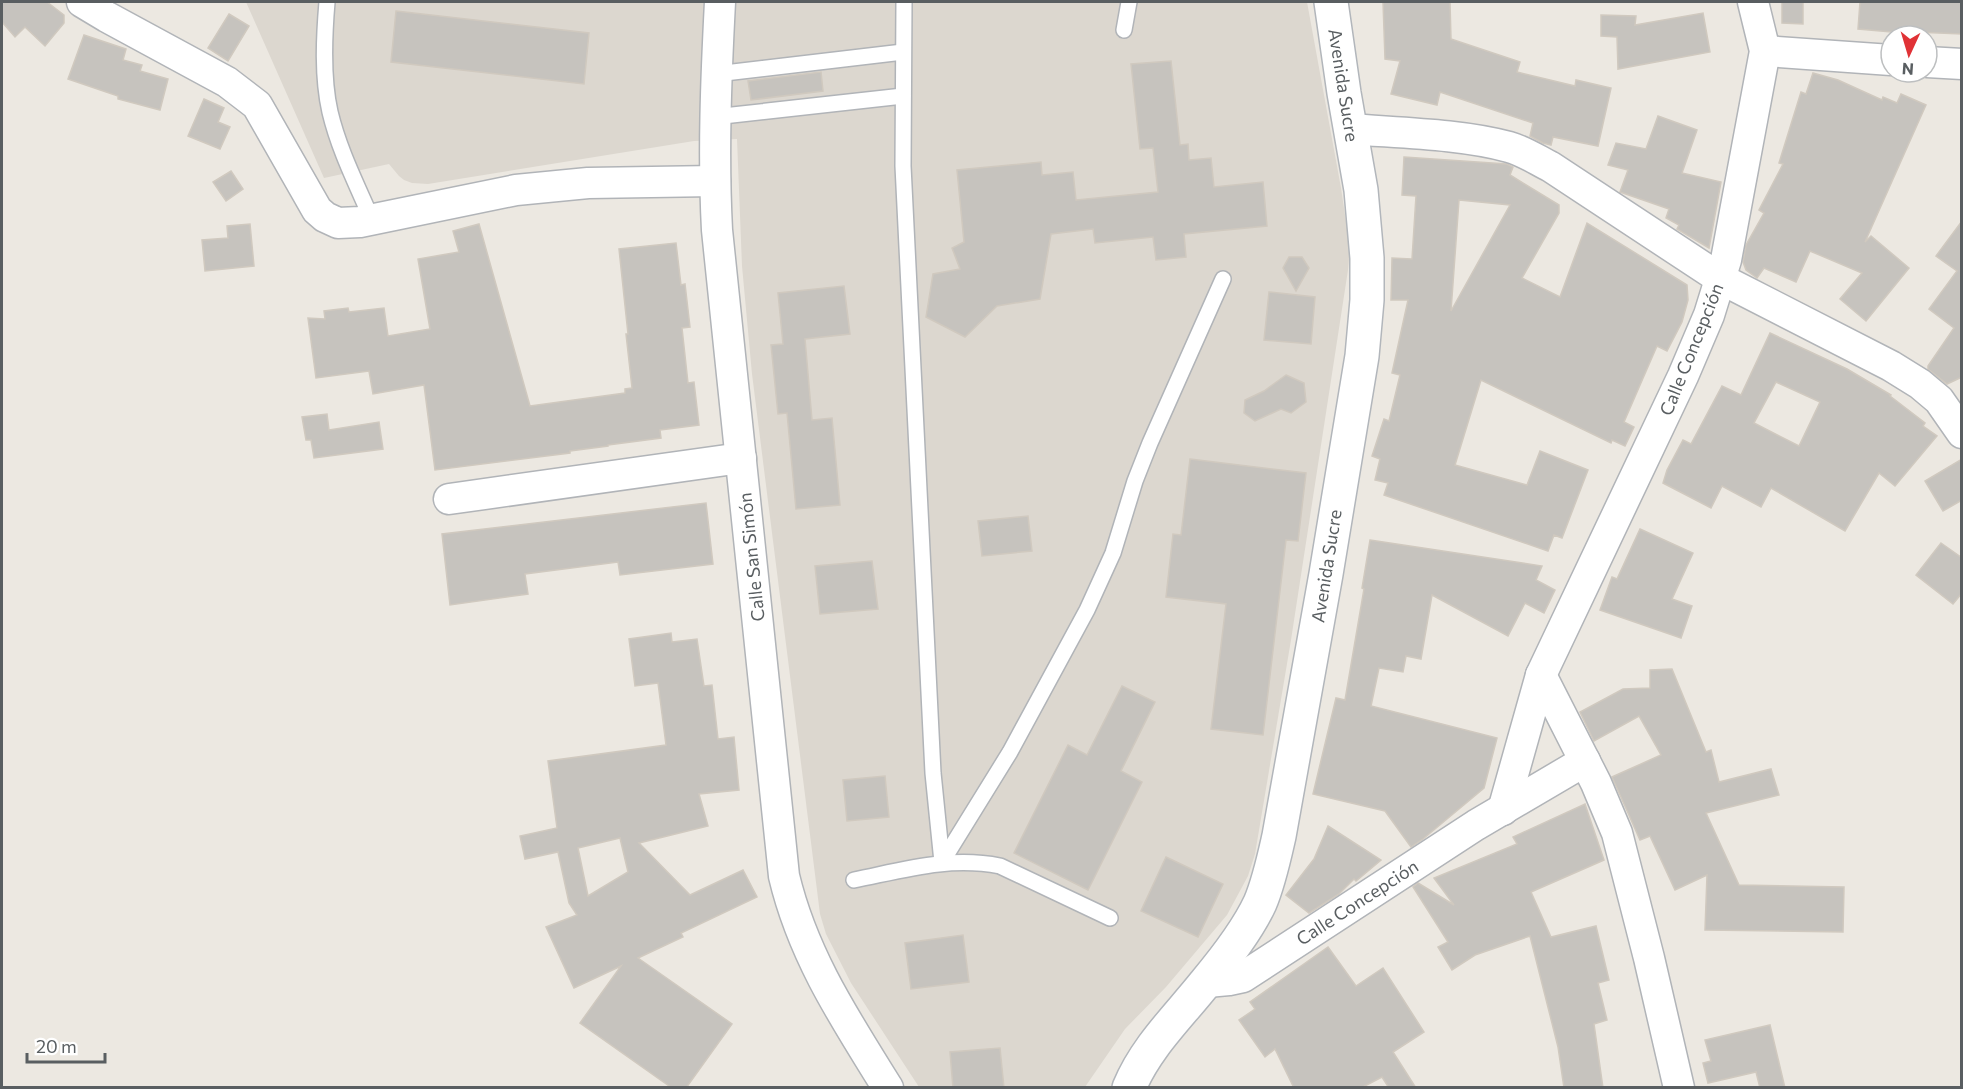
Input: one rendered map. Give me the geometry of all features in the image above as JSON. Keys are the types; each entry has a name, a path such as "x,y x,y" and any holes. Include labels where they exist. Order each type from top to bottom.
{"street":[{"path":"82,2 227,82 256,105 317,210 338,223 372,220 516,190 588,183 715,181"},
{"name":"Calle San Simón","path":"720,2 714,117 718,241 787,886 791,906 830,993 888,1088"},
{"name":"Avenida Sucre","path":"1129,1088 1137,1069 1155,1042 1207,982 1241,935 1260,903 1271,872 1279,836 1362,356 1367,300 1365,225 1331,2"},
{"name":"Calle Concepción","path":"1503,810 1541,675 1683,376 1709,315 1721,279 1765,51 1753,2"},
{"path":"1765,51 1879,59"},
{"path":"1939,63 1962,64"},
{"path":"1350,129 1469,140 1524,152 1721,279 1891,366 1920,384 1940,400 1962,433"},
{"path":"449,499 741,458"},
{"path":"1541,675 1585,761 1617,833 1679,1088"},
{"name":"Calle Concepción","path":"1207,982 1243,977 1379,887 1585,761"}],"lane":[{"path":"327,2 324,49 330,110 338,137 372,220"},
{"path":"904,2 903,166 933,773 942,862"},
{"path":"1124,30 1129,2"},
{"path":"716,74 903,52"},
{"path":"714,117 903,96"},
{"path":"942,862 1010,752 1092,600 1113,553 1135,481 1150,443 1223,279"},
{"path":"854,880 942,862 986,863 1000,866 1110,918"}],"shaded area":[{"path":"246,2 1307,2 1350,248 1291,640 1255,854 1248,876 1227,915 1166,987 1125,1029 1085,1087 919,1087 851,983 826,934 820,914 752,374 742,266 737,139 694,141 428,184 404,180 389,164 324,178"}],"building":[{"path":"2,2 47,2 64,15 64,23 45,46 25,27 15,37 2,22"},
{"path":"1383,2 1450,2 1451,39 1520,62 1517,72 1575,86 1576,80 1611,88 1598,146 1553,137 1551,145 1543,143 1530,136 1533,123 1440,92 1437,105 1391,94 1400,61 1385,59"},
{"path":"1782,2 1803,2 1803,24 1782,23"},
{"path":"1860,2 1962,2 1962,34 1939,33 1939,24 1879,24 1879,31 1858,29"},
{"path":"396,11 589,33 584,84 391,62"},
{"path":"1703,13 1710,52 1618,69 1617,37 1601,36 1601,15 1636,16 1635,25"},
{"path":"229,14 249,26 228,61 208,48"},
{"path":"84,35 126,49 123,60 142,65 140,71 168,79 160,110 118,99 118,96 68,79"},
{"path":"1171,61 1180,145 1188,144 1189,160 1211,158 1214,187 1263,182 1267,226 1184,234 1186,257 1156,260 1153,237 1095,243 1093,229 1051,234 1040,299 997,306 965,337 926,317 933,274 960,269 952,248 964,242 957,170 1041,162 1042,175 1073,172 1076,200 1158,192 1153,148 1140,149 1131,64"},
{"path":"821,72 823,91 751,100 748,81"},
{"path":"1813,73 1838,80 1882,100 1883,97 1897,103 1901,94 1926,105 1865,242 1871,236 1909,268 1866,321 1840,299 1862,273 1810,251 1796,282 1764,268 1757,278 1746,270 1743,262 1746,245 1764,213 1759,210 1783,164 1779,163 1801,92 1806,94"},
{"path":"204,99 224,108 218,122 230,127 220,149 188,136"},
{"path":"1658,116 1697,130 1682,173 1721,182 1709,248 1677,229 1679,225 1666,218 1669,209 1620,192 1628,170 1608,165 1616,143 1646,149"},
{"path":"1404,157 1507,164 1513,167 1510,175 1559,205 1559,213 1522,278 1560,297 1587,223 1687,285 1688,300 1682,322 1667,351 1657,346 1624,422 1634,427 1625,446 1612,440 1611,443 1481,380 1455,465 1527,485 1540,451 1588,470 1562,538 1554,535 1548,551 1384,495 1388,483 1375,480 1380,459 1372,456 1384,419 1389,421 1400,375 1392,373 1408,300 1391,300 1392,258 1412,259 1416,196 1402,195","holes":["1459,200 1510,205 1451,311"]},
{"path":"231,171 243,189 226,201 213,182"},
{"path":"1962,221 1962,377 1947,384 1928,369 1928,366 1954,328 1929,309 1957,271 1936,256"},
{"path":"250,224 254,266 205,271 202,240 228,238 227,226"},
{"path":"479,224 530,406 625,393 625,389 632,388 619,249 676,243 681,285 685,284 690,327 682,328 688,383 694,382 699,425 660,430 661,438 570,451 570,453 435,470 424,385 373,394 369,371 316,378 308,318 325,319 324,311 348,308 349,312 384,308 388,336 430,329 418,259 459,252 453,231"},
{"path":"1289,257 1302,257 1309,268 1296,291 1283,268"},
{"path":"844,286 850,334 805,339 812,420 832,418 840,505 796,509 787,413 778,414 771,345 783,344 778,293"},
{"path":"1269,292 1315,297 1311,344 1264,340"},
{"path":"1770,333 1847,369 1891,395 1925,423 1923,426 1937,436 1895,486 1879,473 1845,531 1771,488 1761,507 1722,486 1711,508 1663,483 1667,470 1683,440 1691,444 1722,386 1741,395","holes":["1776,382 1820,402 1799,446 1754,423"]},
{"path":"1286,375 1304,383 1306,402 1291,413 1281,409 1255,421 1244,413 1245,400 1264,391"},
{"path":"327,414 329,430 379,422 383,449 314,458 311,440 306,440 302,417"},
{"path":"1190,459 1306,473 1298,541 1286,540 1263,735 1211,729 1226,604 1166,597 1173,534 1181,535"},
{"path":"1962,459 1962,500 1943,511 1925,481"},
{"path":"706,503 713,564 620,575 618,562 525,574 528,594 450,605 442,534"},
{"path":"1028,516 1032,551 982,556 978,521"},
{"path":"1640,529 1693,553 1672,599 1692,606 1681,638 1600,610 1612,577 1617,579"},
{"path":"1370,540 1542,566 1536,580 1555,590 1544,613 1525,603 1508,636 1432,595 1421,659 1406,656 1403,672 1379,668 1371,706 1497,738 1484,788 1411,847 1385,811 1313,794 1336,698 1345,700"},
{"path":"1941,543 1962,558 1962,593 1953,604 1916,575"},
{"path":"872,561 878,609 820,614 815,566"},
{"path":"671,633 672,642 697,639 704,686 712,685 718,739 734,737 739,790 699,794 708,826 639,843 690,895 743,870 757,897 681,933 683,937 638,958 732,1024 686,1088 672,1088 580,1023 621,966 574,988 546,927 577,915 569,903 558,852 525,859 520,836 557,828 548,761 666,745 658,683 635,686 629,639","holes":["620,838 628,872 588,896 578,848"]},
{"path":"1672,669 1706,752 1711,750 1719,782 1771,769 1779,795 1706,813 1739,885 1844,887 1843,932 1705,930 1707,875 1675,890 1650,836 1640,840 1612,777 1661,755 1639,716 1594,741 1580,712 1623,689 1650,688 1650,670"},
{"path":"1122,686 1155,702 1121,771 1142,782 1088,890 1014,853 1068,745 1087,755"},
{"path":"885,776 889,817 847,821 843,780"},
{"path":"1585,804 1604,860 1531,892 1551,937 1596,926 1609,980 1598,983 1607,1020 1594,1024 1603,1088 1564,1088 1558,1047 1530,936 1475,955 1452,970 1438,947 1448,942 1413,887 1418,883 1454,905 1434,878 1517,844 1513,837"},
{"path":"1328,826 1381,860 1356,881 1354,879 1339,894 1309,913 1286,895 1314,859"},
{"path":"1166,857 1223,884 1198,937 1141,911"},
{"path":"963,935 969,982 911,989 905,943"},
{"path":"1328,947 1356,986 1383,968 1424,1032 1393,1052 1416,1088 1389,1088 1382,1077 1361,1088 1294,1088 1275,1049 1265,1057 1239,1020 1255,1009 1250,1002"},
{"path":"1770,1025 1785,1088 1760,1088 1756,1072 1708,1083 1703,1063 1711,1061 1705,1040"},
{"path":"1000,1048 1004,1088 953,1088 950,1052"}]}
